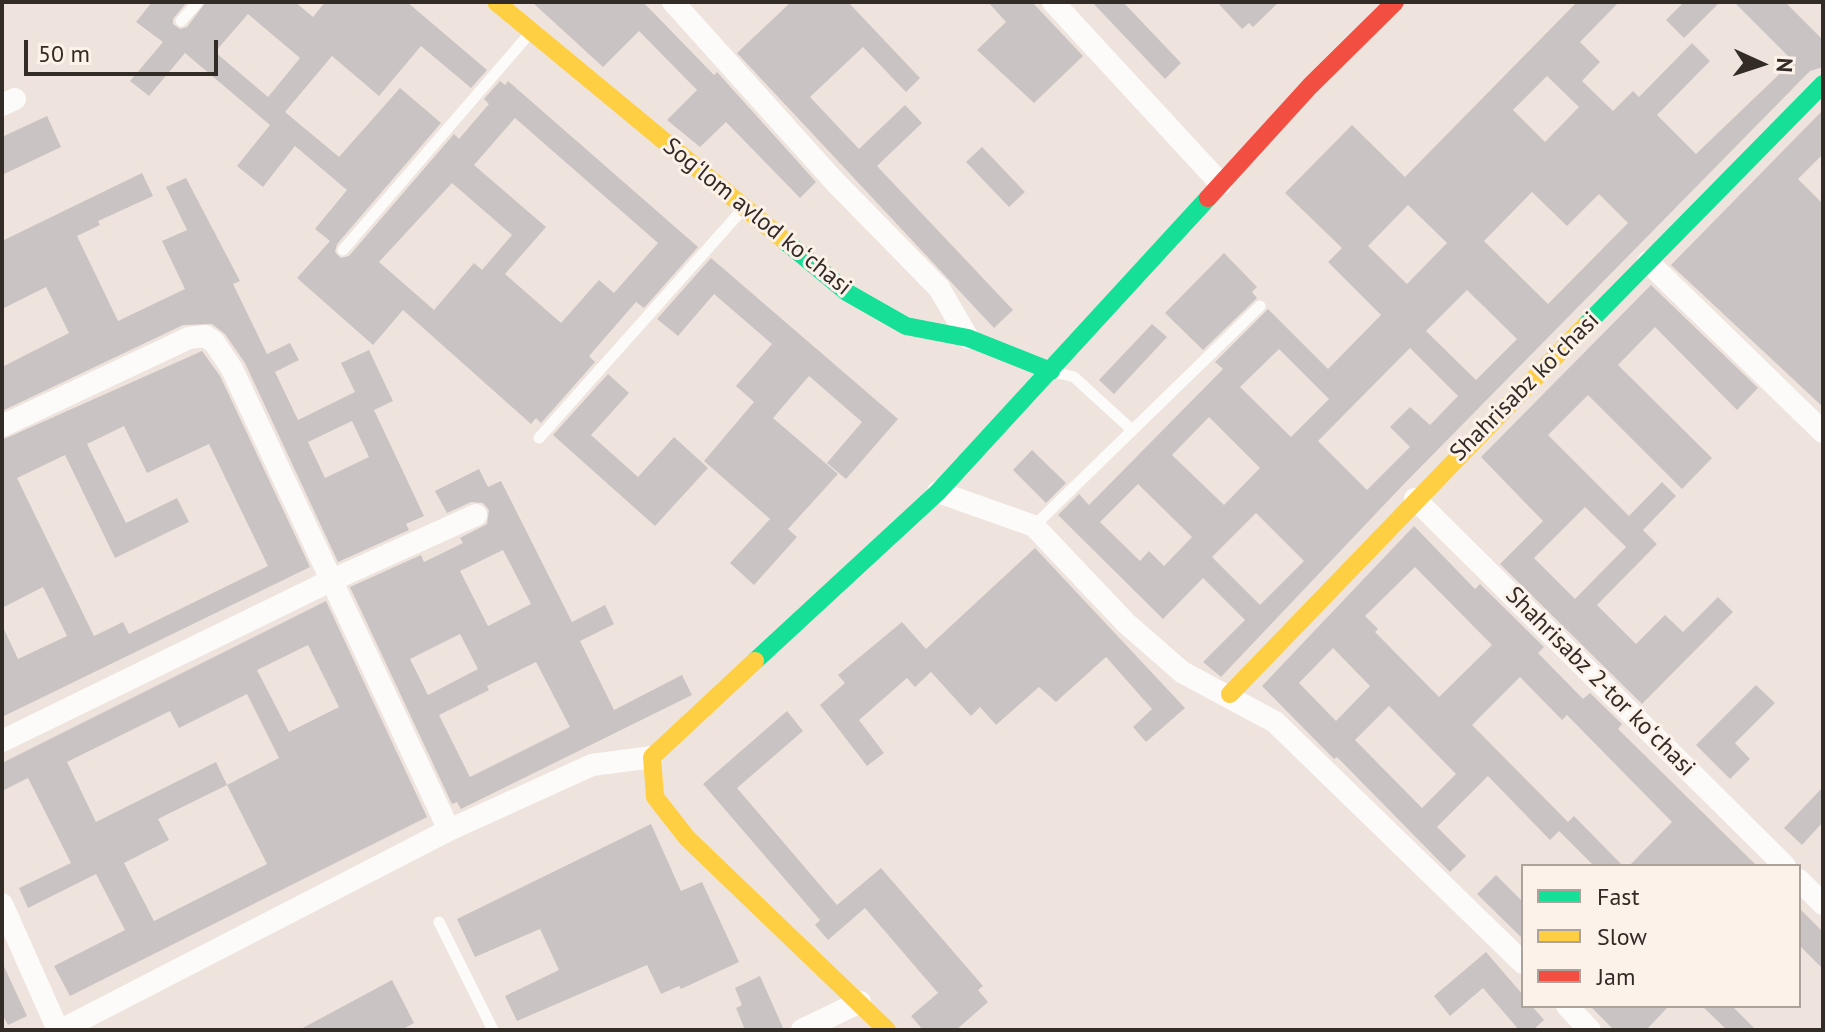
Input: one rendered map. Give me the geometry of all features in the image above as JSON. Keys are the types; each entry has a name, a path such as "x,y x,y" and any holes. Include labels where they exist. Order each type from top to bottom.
{"street":[{"name":"Sogʻlom avlod koʻchasi","path":"496,2 848,293 906,326 968,338 1051,371"},
{"path":"673,2 836,183 939,288 968,338"},
{"path":"1053,2 1221,184"},
{"path":"2,904 60,1030 449,830 592,765 652,757 938,492 1310,86 1395,2"},
{"name":"Shahrisabz koʻchasi","path":"1230,694 1415,499 1823,84"},
{"path":"1648,262 1823,432"},
{"path":"2,426 189,338 205,336 222,349 449,830"},
{"path":"938,492 1034,526 1126,623 1182,672 1230,694 1275,722 1521,961"},
{"name":"Shahrisabz 2-tor koʻchasi","path":"1415,499 1783,864"},
{"path":"2,741 330,581 476,515"},
{"path":"652,757 655,797 687,838 887,1030"},
{"path":"1801,882 1823,904"},
{"path":"802,1030 860,1002"},
{"path":"1569,1008 1590,1030"}],"lane":[{"path":"181,21 198,2"},
{"path":"343,250 530,33"},
{"path":"539,438 745,206"},
{"path":"1034,526 1260,306"},
{"path":"1051,371 1074,377 1132,430"},
{"path":"439,922 493,1030"}],"building":[{"path":"152,2 187,2 173,19 173,24 180,29 187,27 206,2 295,2 313,17 325,2 407,2 487,70 471,88 421,46 379,96 332,56 285,112 339,157 400,88 441,123 337,244 335,252 341,258 349,256 454,134 459,139 489,104 484,99 500,81 505,85 508,81 698,247 644,308 636,302 589,356 595,362 541,423 536,418 531,424 403,310 373,345 297,278 330,241 315,229 347,190 295,146 263,187 237,166 270,125 185,53 149,96 130,81 163,42 136,22","holes":["248,14 300,58 268,97 215,52","515,118 658,243 614,293 599,280 561,323 505,274 546,227 474,165","452,183 512,235 482,270 474,263 434,310 379,262"]},
{"path":"532,2 643,2 714,75 717,72 816,182 800,198 726,122 700,147 667,120 697,90 639,31 603,67"},
{"path":"791,2 848,2 920,78 906,92 863,47 810,97 859,149 905,105 922,123 877,166 1013,310 994,328 737,53"},
{"path":"988,2 1032,2 1083,56 1034,103 977,50 1006,22"},
{"path":"1092,2 1123,2 1181,63 1165,79"},
{"path":"1217,2 1279,2 1253,27 1249,23 1242,29"},
{"path":"1577,2 1619,2 1580,42 1600,62 1582,81 1613,111 1633,91 1639,97 1692,43 1710,61 1657,115 1696,154 1793,61 1734,2 1785,2 1823,40 1823,67 1810,71 1402,486 1221,677 1203,662 1245,620 1203,578 1163,619 1058,515 1079,494 1089,505 1223,369 1215,362 1268,309 1328,369 1381,315 1328,262 1342,248 1285,193 1352,125 1405,177","holes":["1547,76 1579,107 1545,142 1513,110","1532,192 1567,226 1599,194 1628,223 1548,304 1484,241","1408,205 1447,243 1407,284 1368,246","1467,290 1517,339 1476,380 1426,331","1410,348 1458,396 1430,425 1410,407 1390,427 1410,447 1367,490 1318,441","1279,349 1329,399 1291,437 1240,387","1209,417 1260,468 1224,505 1172,455","1138,484 1192,537 1164,566 1149,551 1140,561 1100,522","1256,513 1304,561 1260,605 1212,557"]},
{"path":"1684,2 1720,2 1684,38 1666,20"},
{"path":"1823,110 1823,154 1798,179 1823,204 1823,407 1671,265"},
{"path":"47,116 61,147 2,175 2,137"},
{"path":"982,147 1025,192 1009,207 966,162"},
{"path":"142,173 153,196 98,221 100,225 77,236 118,321 185,289 162,241 187,230 166,187 186,178 240,281 233,284 267,354 290,343 299,360 275,372 298,420 355,392 341,363 369,350 393,401 374,410 424,516 406,524 409,530 338,562 245,363 225,334 212,324 183,325 2,411 2,367 69,333 46,287 2,309 2,241","holes":["352,421 369,457 325,478 308,442"]},
{"path":"1224,253 1257,287 1252,292 1257,298 1203,350 1165,313"},
{"path":"711,258 898,419 846,479 827,463 862,422 809,376 773,418 838,474 788,529 797,537 754,585 730,563 770,519 704,461 754,402 736,386 772,344 714,294 678,336 657,319"},
{"path":"1651,285 1758,388 1737,410 1655,327 1618,365 1712,458 1682,489 1588,395 1548,435 1629,516 1662,482 1676,496 1643,530 1657,544 1597,605 1636,644 1665,615 1683,632 1718,597 1733,612 1642,704 1500,564 1543,521 1481,457","holes":["1585,507 1626,547 1575,599 1534,558"]},
{"path":"1152,324 1167,337 1114,394 1099,380"},
{"path":"202,351 220,376 310,567 2,717 2,625 18,659 67,636 43,587 2,608 2,440","holes":["124,426 147,473 209,444 268,566 129,634 123,622 94,636 17,478 65,455 115,558 189,522 177,498 126,523 87,444"]},
{"path":"608,374 629,393 591,435 638,477 674,437 708,468 655,526 553,435"},
{"path":"1032,450 1066,483 1046,503 1013,470"},
{"path":"479,469 488,487 501,481 572,622 605,605 614,624 580,641 614,710 682,675 692,695 461,809 457,802 452,804 350,587 421,555 424,562 463,543 460,538 487,524 489,510 483,503 471,502 447,513 435,491","holes":["503,550 531,604 488,626 460,571","460,634 478,669 428,695 410,659","536,662 570,727 470,777 439,715 489,690 478,669 487,686"]},
{"path":"1414,526 1475,589 1480,584 1544,647 1538,653 1583,699 1590,693 1622,724 1618,729 1755,864 1631,864 1672,822 1567,715 1562,720 1520,677 1472,725 1568,822 1574,816 1621,864 1592,864 1559,831 1550,840 1488,776 1437,827 1466,856 1450,872 1337,757 1334,759 1262,686","holes":["1415,567 1492,645 1439,697 1375,632 1378,629 1365,616","1333,648 1370,686 1336,721 1299,683","1389,706 1456,774 1422,808 1355,740"]},
{"path":"1035,548 1185,708 1146,742 1133,727 1152,709 1106,657 1056,702 1039,687 996,725 980,707 971,716 931,672 915,687 907,678 859,720 884,753 867,766 820,705 845,683 838,675 902,622 926,649"},
{"path":"326,601 427,817 70,996 54,966 125,930 96,874 28,908 19,888 71,863 28,778 2,791 2,763","holes":["308,645 339,707 289,732 257,670","247,694 279,758 227,785 216,762 96,822 67,762 170,711 179,728","227,785 267,864 154,921 124,863 169,840 158,819"]},
{"path":"1756,685 1775,703 1735,743 1750,759 1730,779 1696,745"},
{"path":"787,711 803,731 737,788 837,905 881,868 983,986 978,990 988,1002 956,1030 923,1030 911,1016 938,993 865,908 828,940 815,925 820,920 703,784"},
{"path":"1823,787 1823,822 1802,845 1784,828"},
{"path":"651,824 681,891 702,882 739,962 681,989 679,986 661,994 647,965 517,1021 505,996 559,970 540,929 475,957 457,919"},
{"path":"1496,875 1521,900 1521,937 1477,894"},
{"path":"1801,910 1823,932 1823,969 1801,947"},
{"path":"1486,952 1521,993 1521,1008 1534,1008 1544,1020 1533,1030 1519,1030 1483,988 1450,1016 1434,996"},
{"path":"2,962 27,1016 8,1025 2,1014"},
{"path":"760,976 784,1030 745,1030 736,1008 742,1005 735,988"},
{"path":"392,980 414,1023 401,1030 299,1030"},
{"path":"1592,1008 1667,1008 1646,1030 1614,1030"},
{"path":"1704,1008 1734,1008 1756,1030 1727,1030"}],"traffic: fast":[{"path":"1585,326 1823,84"},
{"path":"755,661 938,492 1208,198"},
{"path":"785,241 848,293 906,326 968,338 1051,371"}],"traffic: slow":[{"path":"496,2 785,241"},
{"path":"1230,694 1585,326"},
{"path":"755,661 652,757 655,797 687,838 887,1030"}],"traffic: jam":[{"path":"1208,198 1310,86 1395,2"}]}
